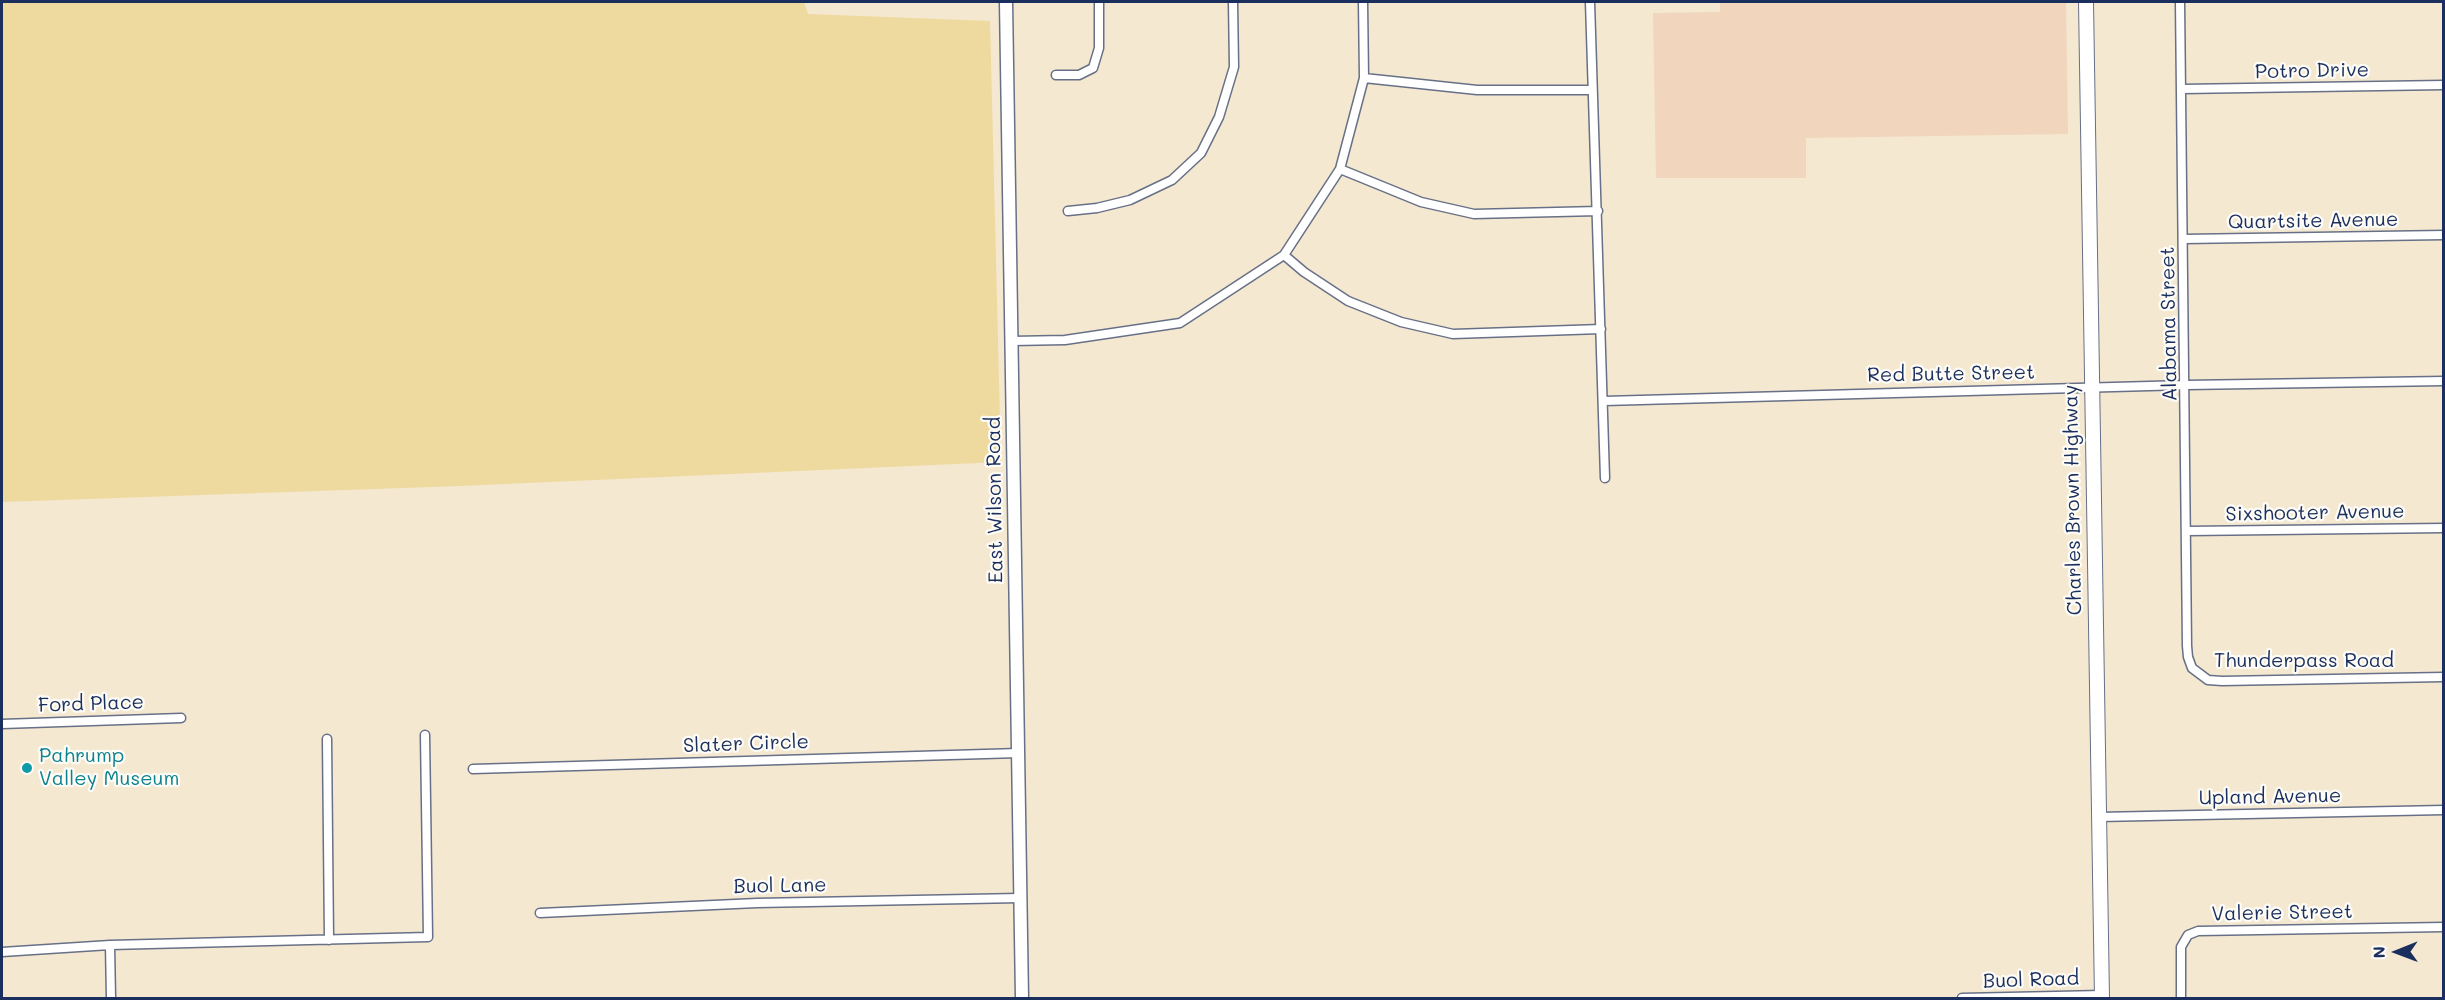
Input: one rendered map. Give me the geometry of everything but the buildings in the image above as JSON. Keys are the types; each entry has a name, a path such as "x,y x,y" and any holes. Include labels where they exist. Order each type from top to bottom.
{"main road":[{"name":"Charles Brown Highway","path":"2086,2 2102,997"}],"street":[{"name":"East Wilson Road","path":"1006,2 1022,999"},
{"path":"1056,75 1079,75 1093,68 1099,48 1099,2"},
{"path":"1068,211 1097,208 1130,200 1172,180 1201,153 1219,117 1234,67 1233,2"},
{"path":"1012,341 1065,340 1180,323 1284,255 1340,169 1364,78 1363,2"},
{"path":"1590,2 1605,477"},
{"name":"Alabama Street","path":"2180,2 2188,531 2187,645"},
{"path":"1364,78 1477,90 1592,90"},
{"name":"Potro Drive","path":"2182,90 2444,85"},
{"path":"1340,169 1421,202 1474,214 1598,211"},
{"name":"Quartsite Avenue","path":"2184,239 2444,235"},
{"path":"1284,255 1304,272 1348,301 1401,322 1453,334 1601,329"},
{"name":"Red Butte Street","path":"1604,401 2186,385 2444,381"},
{"name":"Sixshooter Avenue","path":"2188,531 2444,528"},
{"name":"Thunderpass Road","path":"2187,645 2192,668 2197,674 2215,681 2444,677"},
{"name":"Ford Place","path":"2,724 181,718"},
{"path":"2,952 110,945 429,938 424,735"},
{"path":"327,739 329,940"},
{"name":"Slater Circle","path":"473,769 1019,753"},
{"name":"Upland Avenue","path":"2098,817 2444,810"},
{"name":"Buol Lane","path":"540,914 757,903 1020,898"},
{"name":"Valerie Street","path":"2181,999 2181,947 2188,935 2198,931 2444,927"},
{"path":"110,945 111,999"},
{"name":"Buol Road","path":"1962,999 2102,997"}],"shaded area":[{"path":"1720,2 2066,2 2068,134 1806,138 1806,178 1656,178 1653,13 1720,12"}],"sand":[{"path":"2,2 804,2 808,14 990,21 1001,462 460,486 2,502"}],"place":[{"name":"Pahrump Valley Museum","path":"27,768"}]}
